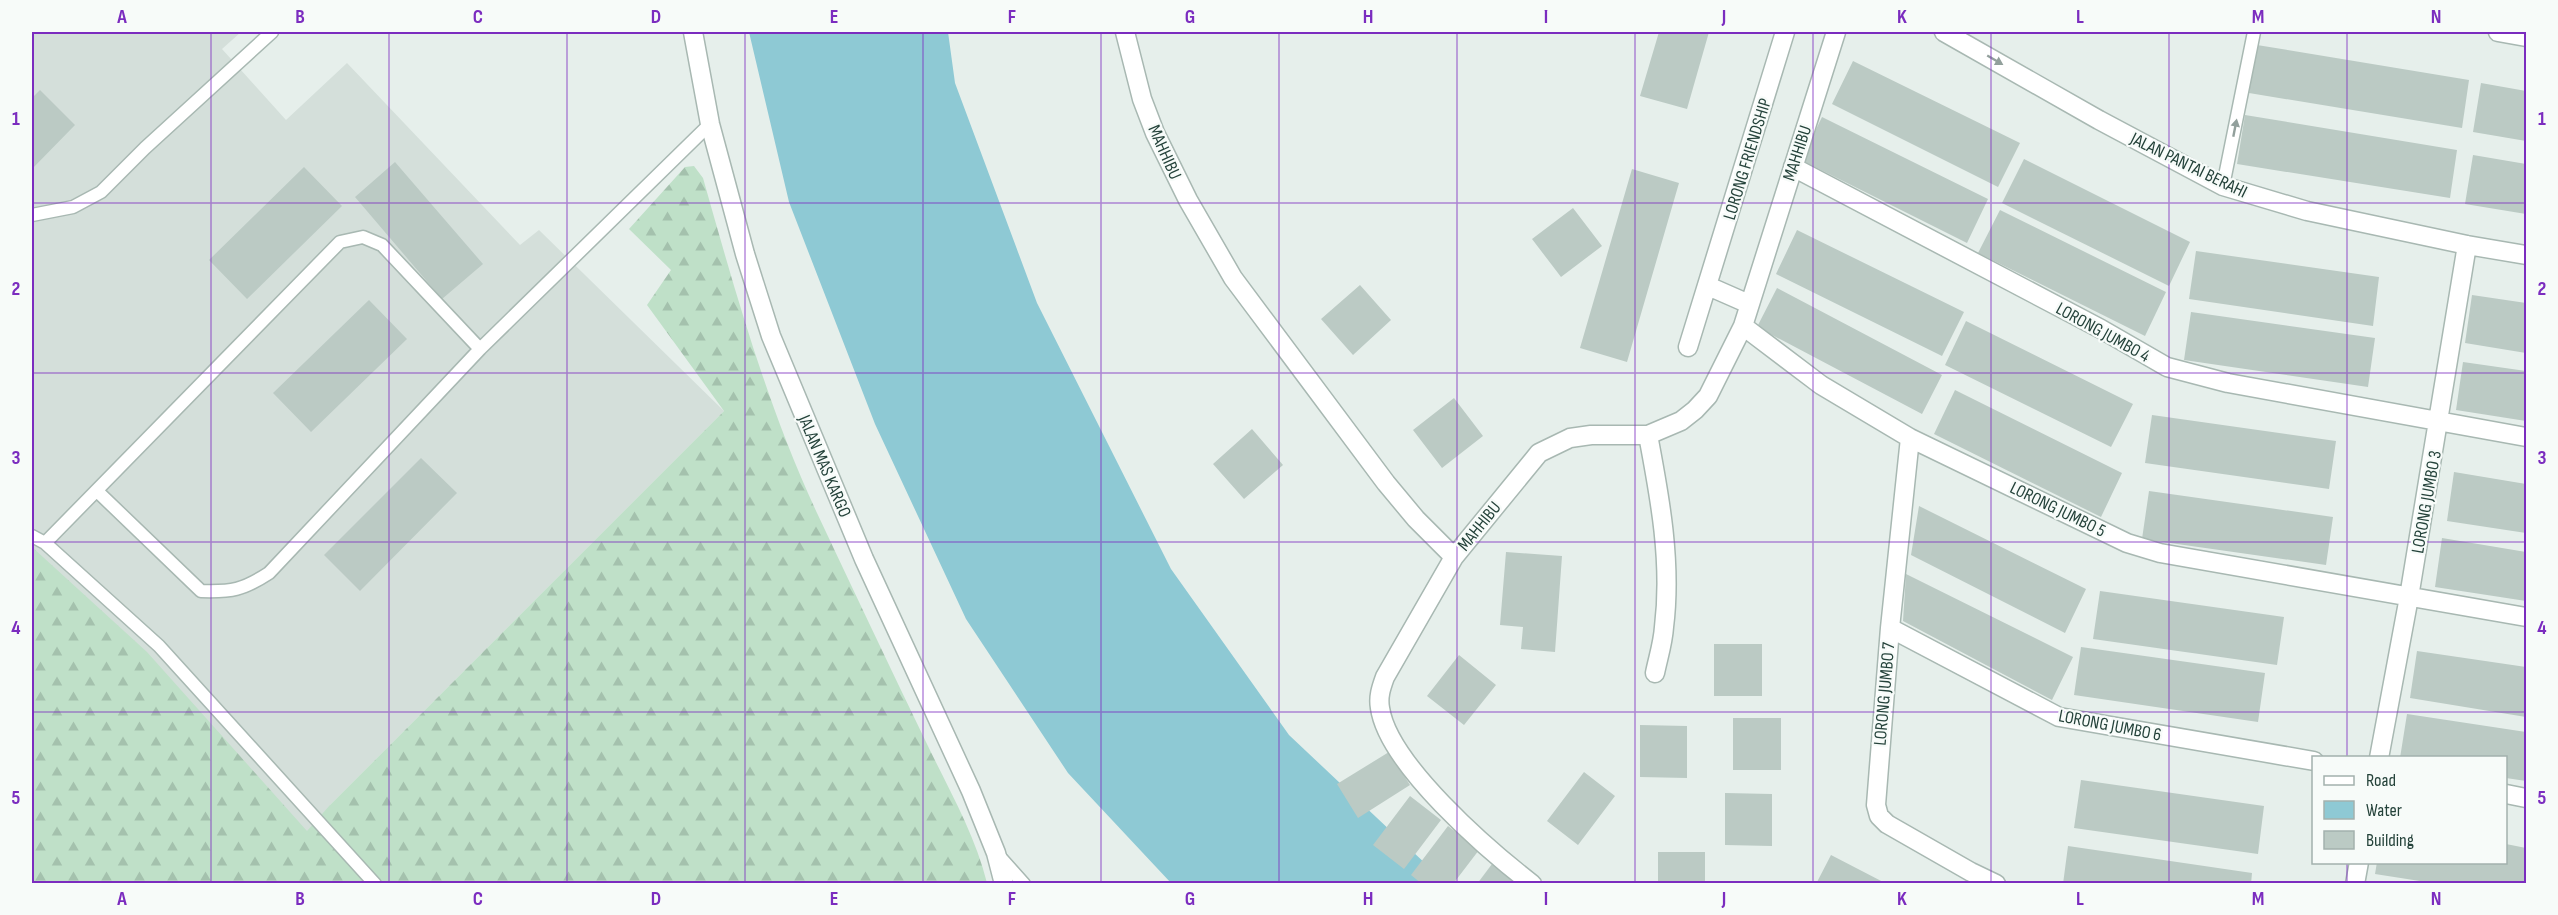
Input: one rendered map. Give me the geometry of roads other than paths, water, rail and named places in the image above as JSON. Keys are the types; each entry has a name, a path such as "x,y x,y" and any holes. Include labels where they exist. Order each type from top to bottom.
{"street":[{"name":"JALAN MAS KARGO","path":"693,32 710,124 745,254 787,376 864,559 971,791 996,853 1004,884"},
{"name":"MAHHIBU","path":"1125,32 1142,99 1155,133 1188,200 1233,278 1386,483 1416,519 1454,557 1539,453 1570,438 1591,435 1648,435 1681,420 1695,410 1708,396 1743,326 1836,32"},
{"name":"LORONG FRIENDSHIP","path":"1688,347 1785,32"},
{"name":"JALAN PANTAI BERAHI","path":"1944,32 1965,37 2099,120 2223,186 2307,211 2468,246 2526,255"},
{"path":"2498,32 2526,37"},
{"name":"LORONG JUMBO 4","path":"1792,167 2091,324 2167,367 2228,382 2526,437"},
{"name":"LORONG JUMBO 3","path":"2379,756 2409,597 2468,246"},
{"path":"1708,286 1749,304"},
{"name":"LORONG JUMBO 5","path":"1743,326 1821,385 1910,438 2127,543 2160,553 2526,617"},
{"path":"1648,435 1660,502 1667,568 1664,628 1655,673"},
{"name":"LORONG JUMBO 7","path":"1910,438 1875,795 1880,816 1887,824 1996,884"},
{"path":"1454,557 1385,677 1379,692 1380,709 1388,730 1420,779 1495,855 1532,884"},
{"name":"LORONG JUMBO 6","path":"1890,628 2059,717 2312,761"},
{"path":"2507,794 2526,798"},
{"path":"2355,884 2359,864"}],"lane":[{"path":"32,215 73,207 101,192 145,148 272,32"},
{"path":"2223,186 2254,32"},
{"path":"97,491 201,591 224,591 247,587 269,573 480,349 710,124"},
{"path":"45,543 340,242 363,237 382,245 480,349"},
{"path":"32,536 45,543 159,646 375,884"},
{"path":"996,853 1024,884"}],"water":[{"path":"749,32 948,32 955,83 1037,303 1171,569 1289,735 1446,883 1171,883 1068,773 966,619 875,424 789,202"}]}
